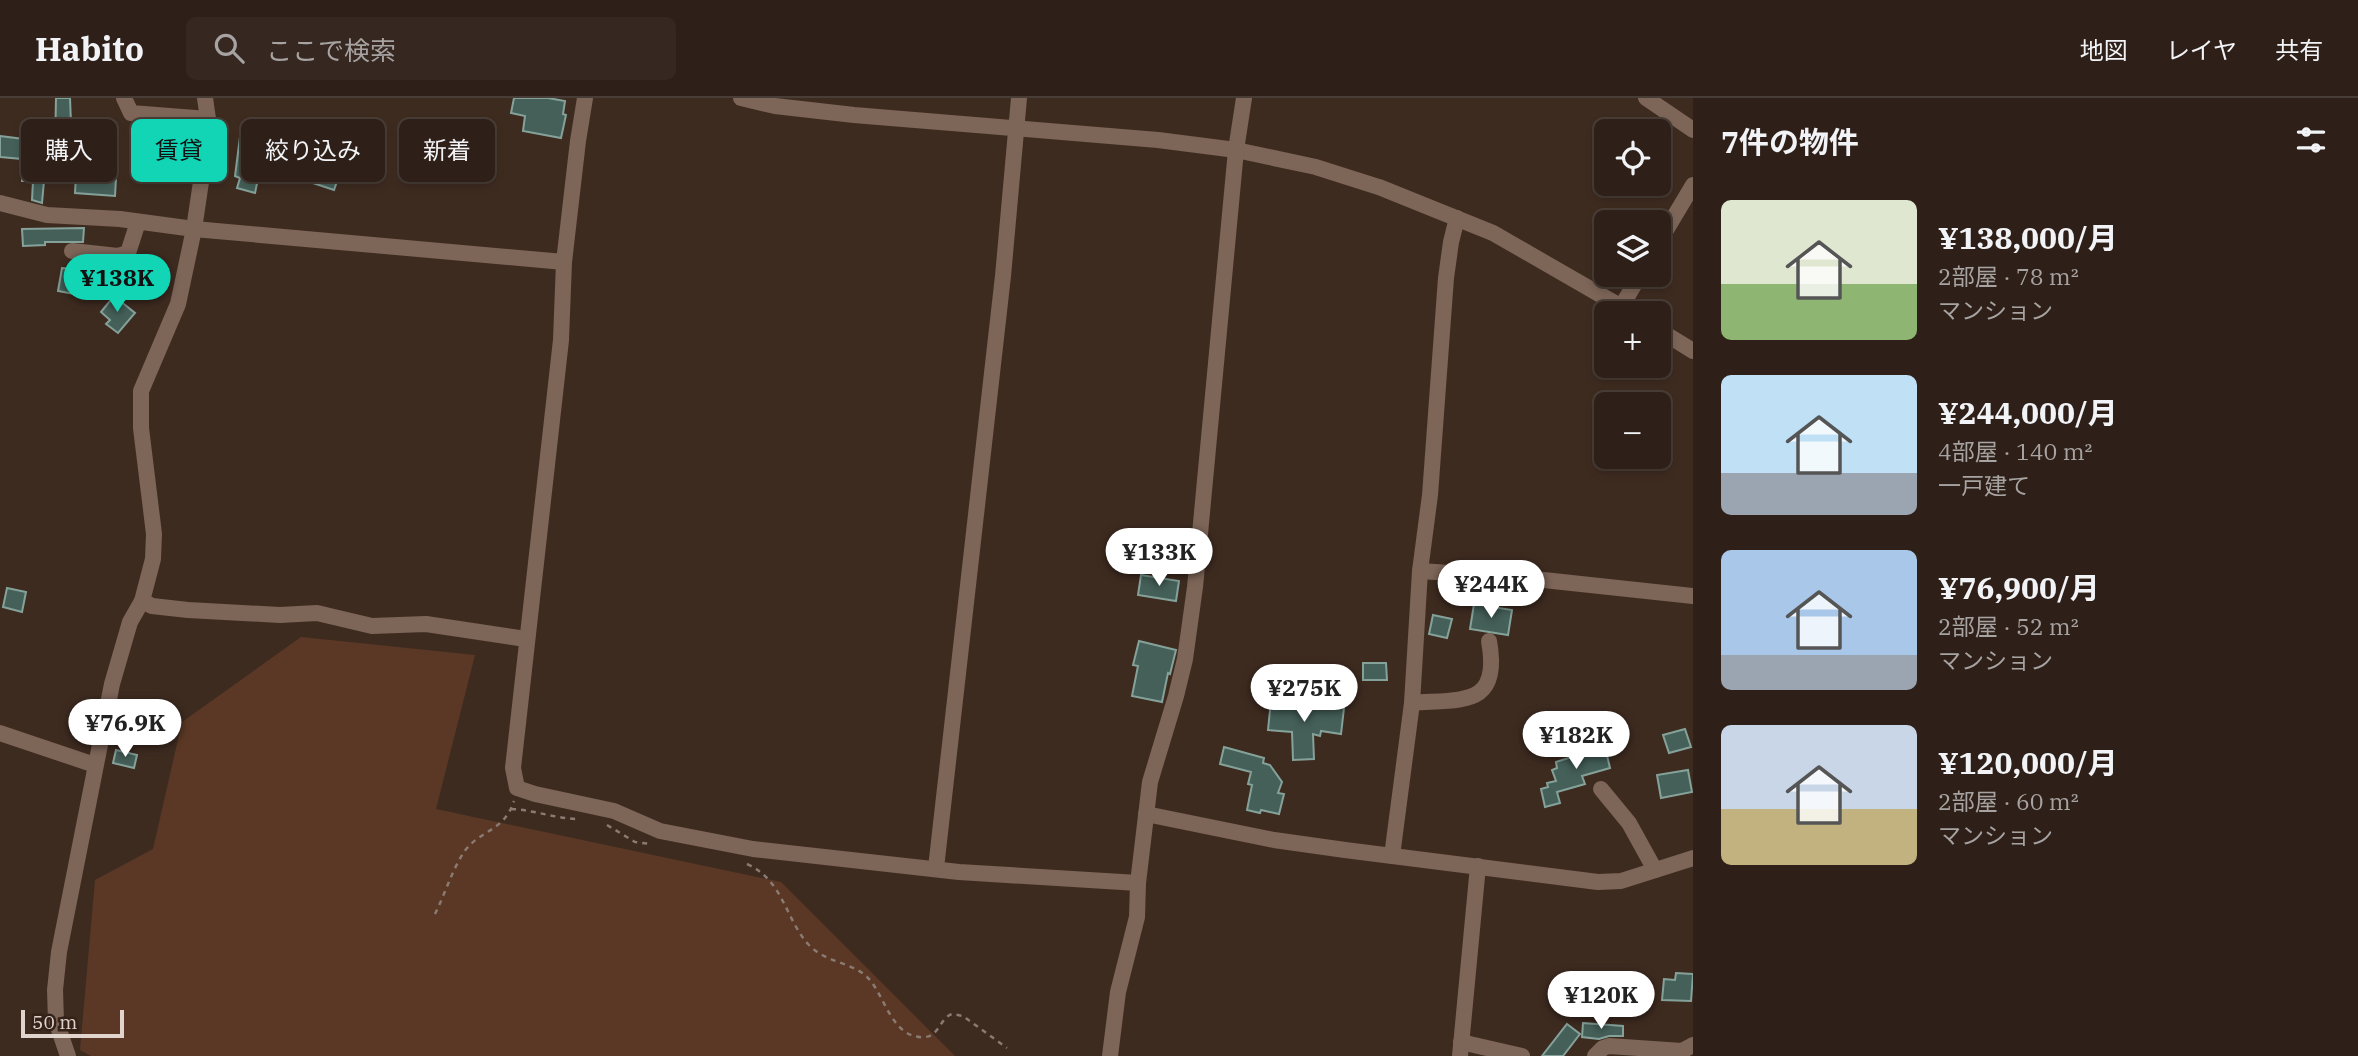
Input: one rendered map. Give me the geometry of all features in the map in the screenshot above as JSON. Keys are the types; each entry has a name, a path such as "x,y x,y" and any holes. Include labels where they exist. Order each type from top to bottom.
{"street":[{"path":"124,98 131,113 208,119 205,98"},
{"path":"585,98 578,141 565,262 561,340 513,768 517,788 614,811 660,831 753,849 1034,878 1138,884"},
{"path":"741,98 775,106 853,115 1158,140 1236,150 1316,167 1379,187 1493,233 1610,301"},
{"path":"936,868 1003,276 1019,98"},
{"path":"1111,1056 1118,992 1137,917 1138,884 1150,782 1179,683 1193,599 1236,150 1244,98"},
{"path":"1647,98 1693,130"},
{"path":"68,1056 58,1032 55,990 60,952 118,656 130,622 142,601 151,568 154,542 141,428 141,391 178,304 194,229 200,182"},
{"path":"1671,222 1693,185"},
{"path":"0,203 47,215 565,262"},
{"path":"1392,856 1412,703 1420,571 1430,495 1446,278 1457,218"},
{"path":"72,251 118,256 128,253 138,222"},
{"path":"1671,337 1693,351"},
{"path":"1420,571 1525,578 1693,596"},
{"path":"142,601 152,606 188,610 280,615 317,613 372,626 425,624 526,639"},
{"path":"1412,703 1468,698 1482,691 1491,679 1493,662 1489,641"},
{"path":"0,733 95,765"},
{"path":"1601,789 1629,823 1655,870"},
{"path":"1146,814 1274,840 1598,882 1621,881 1693,858"},
{"path":"1478,866 1461,1049 1522,1056"},
{"path":"1595,1056 1609,1046 1682,1051 1693,1045"}],"path":[{"path":"435,914 464,852 475,841 494,830 511,809 517,788"},
{"path":"511,809 586,820"},
{"path":"606,825 635,842 662,846"},
{"path":"737,861 750,865 769,880 788,906 804,938 815,951 868,978 888,1014 903,1029 920,1037 927,1037 952,1014 964,1016 1007,1048"}],"shaded area":[{"path":"301,637 475,655 436,809 781,882 955,1056 91,1056 80,1050 95,880 153,849 182,722"}],"building":[{"path":"56,98 70,98 71,119 56,119"},
{"path":"514,98 565,101 563,114 566,115 561,138 523,131 525,116 511,113"},
{"path":"0,136 21,139 21,159 0,157"},
{"path":"241,137 241,182 257,182 255,193 237,188 240,178 235,176"},
{"path":"33,182 44,182 42,203 32,200"},
{"path":"76,182 116,182 115,196 75,193"},
{"path":"310,182 337,182 334,190"},
{"path":"84,228 83,242 45,242 45,245 23,246 22,229"},
{"path":"74,262 94,264 93,272 84,270 80,295 58,291 62,268 72,269"},
{"path":"114,296 135,313 118,333 106,324 110,320 101,312"},
{"path":"1141,575 1179,581 1176,601 1138,595"},
{"path":"7,588 26,592 22,612 3,607"},
{"path":"1474,604 1512,610 1508,635 1470,629"},
{"path":"1433,615 1452,619 1447,638 1429,634"},
{"path":"1139,641 1176,650 1162,702 1132,696 1138,666 1133,665"},
{"path":"1363,663 1386,663 1387,680 1363,680"},
{"path":"1271,700 1344,708 1341,734 1321,731 1320,736 1313,734 1314,759 1293,760 1292,732 1268,730"},
{"path":"1685,729 1691,747 1669,753 1663,735"},
{"path":"1597,738 1600,748 1605,747 1610,768 1582,776 1585,784 1557,792 1560,803 1545,807 1541,789 1548,787 1547,783 1556,781 1552,770 1557,768 1556,762 1578,755 1583,752 1580,743"},
{"path":"1224,747 1264,758 1263,763 1270,765 1282,782 1278,793 1284,794 1279,814 1247,810 1252,785 1248,784 1251,772 1220,764"},
{"path":"116,750 137,755 134,768 113,763"},
{"path":"1688,770 1692,792 1661,798 1657,775"},
{"path":"1676,973 1693,974 1691,1001 1662,1000 1664,979 1675,980"},
{"path":"1583,1023 1623,1026 1623,1036 1599,1039 1582,1037"},
{"path":"1567,1024 1580,1034 1563,1056 1542,1056"}]}
